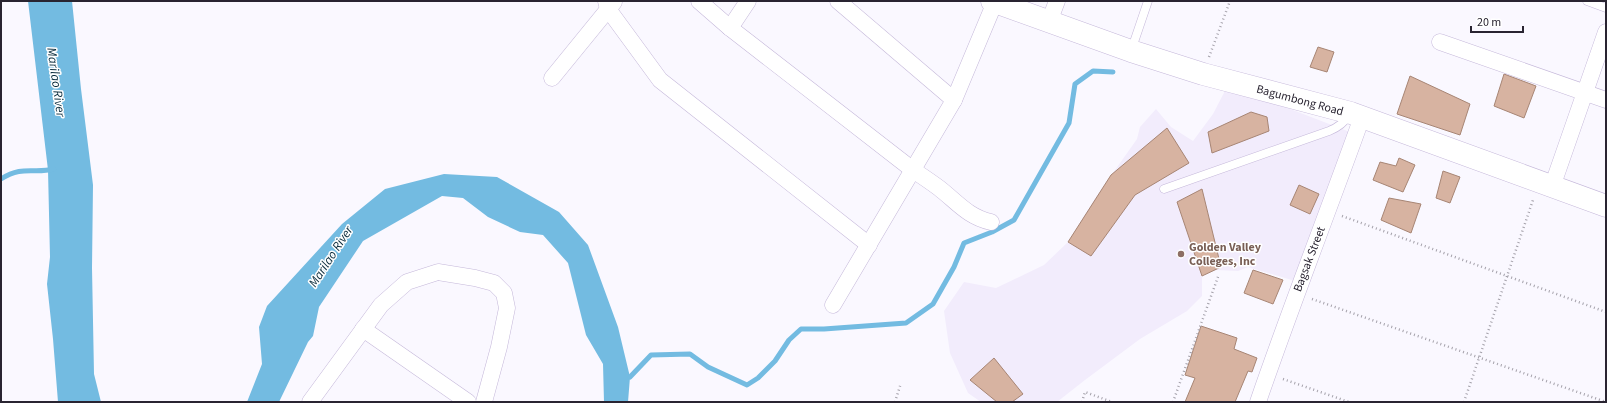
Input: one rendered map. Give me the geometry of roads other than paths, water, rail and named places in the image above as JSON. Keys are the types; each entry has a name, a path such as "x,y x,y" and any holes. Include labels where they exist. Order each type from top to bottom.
{"street":[{"path":"699,1 730,28 913,170 939,188 969,214 979,219 991,222"},
{"path":"730,28 748,1"},
{"path":"838,1 954,100"},
{"path":"1049,22 1058,1"},
{"path":"833,304 954,100 993,2"},
{"name":"Bagumbong Road","path":"993,2 1131,52 1202,74 1356,115 1606,206"},
{"path":"552,78 610,4 660,80 869,245"},
{"path":"1546,184 1584,92 1606,32"},
{"path":"1440,42 1606,100"},
{"name":"Bagsak Street","path":"1258,402 1296,293 1328,210 1356,115"},
{"path":"310,402 381,305 407,282 438,272 475,278 494,283 504,292 507,308 499,347 484,402"},
{"path":"363,329 468,402"}],"lane":[{"path":"1131,52 1148,1"},
{"path":"1587,1 1606,8"},
{"path":"1164,189 1329,131 1356,115"}],"water":[{"name":"Marilao River","path":"28,1 72,1 93,185 92,268 94,374 101,402 58,402 47,284 50,257 48,170"},
{"name":"Marilao River","path":"444,174 497,177 559,212 588,245 618,327 630,377 628,402 604,402 603,364 586,335 568,263 543,235 520,232 488,217 463,198 442,196 363,241 319,307 313,336 308,342 279,402 247,402 262,364 259,327 267,306 342,224 385,189"}],"waterway":[{"path":"630,377 651,355 690,354 708,367 747,385 758,378 775,361 789,340 801,329 824,329 906,323 933,304 954,267 964,243 992,232 1014,220 1069,123 1075,84 1093,71 1113,72"},
{"path":"1,179 16,172 54,169"}],"place":[{"name":"Golden Valley Colleges, Inc","path":"1181,254"}]}
